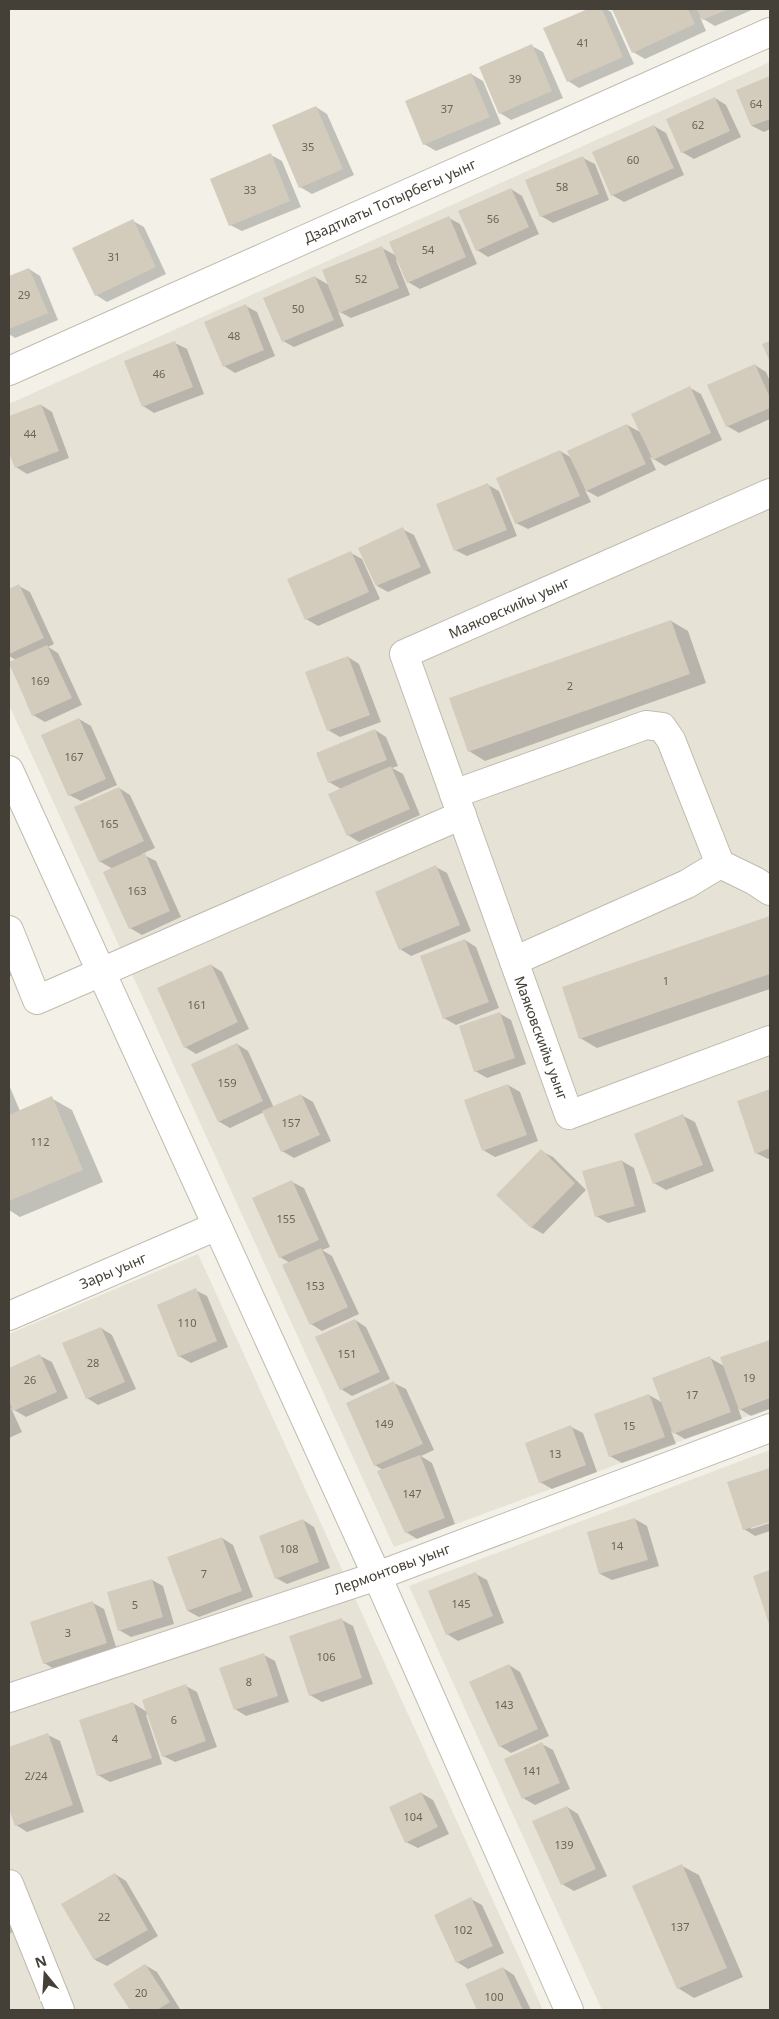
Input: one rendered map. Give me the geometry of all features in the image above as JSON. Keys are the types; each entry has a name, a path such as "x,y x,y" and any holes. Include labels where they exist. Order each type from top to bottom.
{"street":[{"name":"Дзадтиаты Тотырбегы уынг","path":"9,371 770,32"},
{"name":"Маяковскийы уынг","path":"770,493 404,654 569,1115 770,1040"},
{"path":"9,930 38,1000 458,804 646,725 662,727 671,740 720,864 755,881 770,891"},
{"path":"9,770 377,1576 569,2010"},
{"path":"514,961 687,884 720,864"},
{"name":"Зары уынг","path":"9,1316 217,1226"},
{"name":"Лермонтовы уынг","path":"9,1698 377,1576 770,1428"},
{"path":"9,1884 60,2010"}],"shaded area":[{"path":"770,62 770,1408 394,1547 9,705 9,404"},
{"path":"198,1254 543,2010 9,2010 9,1334"},
{"path":"770,1450 770,2010 602,2010 409,1586"}],"building":[{"path":"588,9 602,9 623,57 567,82 543,28"},
{"path":"612,9 688,9 695,24 632,53"},
{"path":"697,9 729,9 702,20"},
{"path":"532,44 552,91 499,114 479,67"},
{"path":"471,73 490,117 423,145 405,101"},
{"path":"770,76 770,119 751,126 736,90"},
{"path":"715,97 730,131 681,153 666,119"},
{"path":"316,106 343,169 299,188 272,125"},
{"path":"654,125 674,168 611,196 592,152"},
{"path":"271,153 290,201 229,226 210,179"},
{"path":"583,156 599,194 540,217 525,180"},
{"path":"511,188 529,227 476,251 458,211"},
{"path":"449,216 466,257 407,283 389,242"},
{"path":"133,219 156,267 95,296 72,248"},
{"path":"382,246 399,288 339,313 322,270"},
{"path":"29,268 48,313 9,329 9,276"},
{"path":"315,276 334,320 282,342 263,298"},
{"path":"246,304 264,350 223,367 204,322"},
{"path":"175,341 193,387 142,407 124,361"},
{"path":"770,341 770,362 762,344"},
{"path":"755,364 770,398 770,408 726,427 707,385"},
{"path":"690,386 711,433 653,460 631,414"},
{"path":"41,404 59,451 15,468 9,453 9,416"},
{"path":"627,424 646,464 586,491 567,451"},
{"path":"560,450 580,496 515,524 496,478"},
{"path":"488,483 507,530 454,551 436,504"},
{"path":"403,527 421,567 376,586 358,548"},
{"path":"351,551 369,592 305,620 287,579"},
{"path":"19,584 44,638 9,654 9,589"},
{"path":"671,620 690,674 468,752 449,698"},
{"path":"47,645 72,698 32,716 9,662"},
{"path":"348,656 370,715 327,731 305,672"},
{"path":"79,718 106,779 68,796 41,735"},
{"path":"375,729 387,760 328,783 316,753"},
{"path":"391,766 410,809 347,836 328,794"},
{"path":"119,787 144,841 99,862 74,807"},
{"path":"145,853 170,911 129,929 103,872"},
{"path":"436,865 460,925 399,950 375,892"},
{"path":"770,916 770,974 579,1039 562,987"},
{"path":"465,939 489,1002 443,1019 420,956"},
{"path":"211,964 238,1022 184,1048 157,988"},
{"path":"500,1012 515,1058 474,1072 459,1026"},
{"path":"237,1043 263,1101 218,1122 191,1064"},
{"path":"508,1084 527,1135 482,1151 464,1100"},
{"path":"770,1089 770,1148 755,1154 737,1101"},
{"path":"301,1094 320,1135 281,1152 262,1111"},
{"path":"52,1096 83,1170 9,1201 9,1115"},
{"path":"683,1114 703,1165 653,1184 634,1134"},
{"path":"541,1149 575,1183 531,1228 496,1195"},
{"path":"622,1160 635,1206 595,1217 582,1171"},
{"path":"292,1180 319,1240 279,1258 252,1198"},
{"path":"321,1248 348,1307 310,1325 282,1265"},
{"path":"196,1288 217,1341 178,1357 157,1305"},
{"path":"355,1319 380,1372 340,1390 315,1337"},
{"path":"101,1327 125,1382 86,1399 62,1343"},
{"path":"770,1340 770,1398 739,1410 720,1357"},
{"path":"40,1354 57,1392 13,1411 9,1400 9,1368"},
{"path":"710,1356 731,1412 673,1434 652,1378"},
{"path":"394,1381 423,1444 374,1466 346,1403"},
{"path":"649,1394 665,1437 609,1457 594,1414"},
{"path":"571,1425 586,1465 539,1483 525,1443"},
{"path":"420,1455 445,1518 405,1533 377,1471"},
{"path":"770,1468 770,1522 743,1530 727,1482"},
{"path":"635,1518 648,1560 599,1574 587,1532"},
{"path":"303,1519 319,1562 275,1579 259,1536"},
{"path":"222,1537 242,1591 187,1611 167,1557"},
{"path":"770,1570 770,1627 753,1576"},
{"path":"476,1572 493,1616 446,1635 428,1591"},
{"path":"152,1579 163,1617 118,1631 107,1592"},
{"path":"93,1601 107,1643 43,1664 30,1622"},
{"path":"342,1618 362,1678 309,1696 289,1636"},
{"path":"264,1653 278,1696 234,1710 219,1668"},
{"path":"509,1664 538,1729 499,1747 469,1682"},
{"path":"186,1684 206,1741 162,1757 142,1700"},
{"path":"133,1702 152,1758 97,1776 79,1720"},
{"path":"48,1733 73,1805 15,1826 9,1809 9,1747"},
{"path":"542,1742 560,1783 522,1799 504,1759"},
{"path":"421,1792 438,1827 405,1843 389,1807"},
{"path":"567,1806 596,1869 561,1885 532,1821"},
{"path":"682,1864 727,1968 677,1989 632,1886"},
{"path":"115,1873 148,1930 94,1960 61,1904"},
{"path":"471,1897 493,1946 456,1963 434,1915"},
{"path":"145,1964 170,2002 157,2010 130,2010 113,1984"},
{"path":"503,1967 523,2010 477,2010 465,1984"}]}
